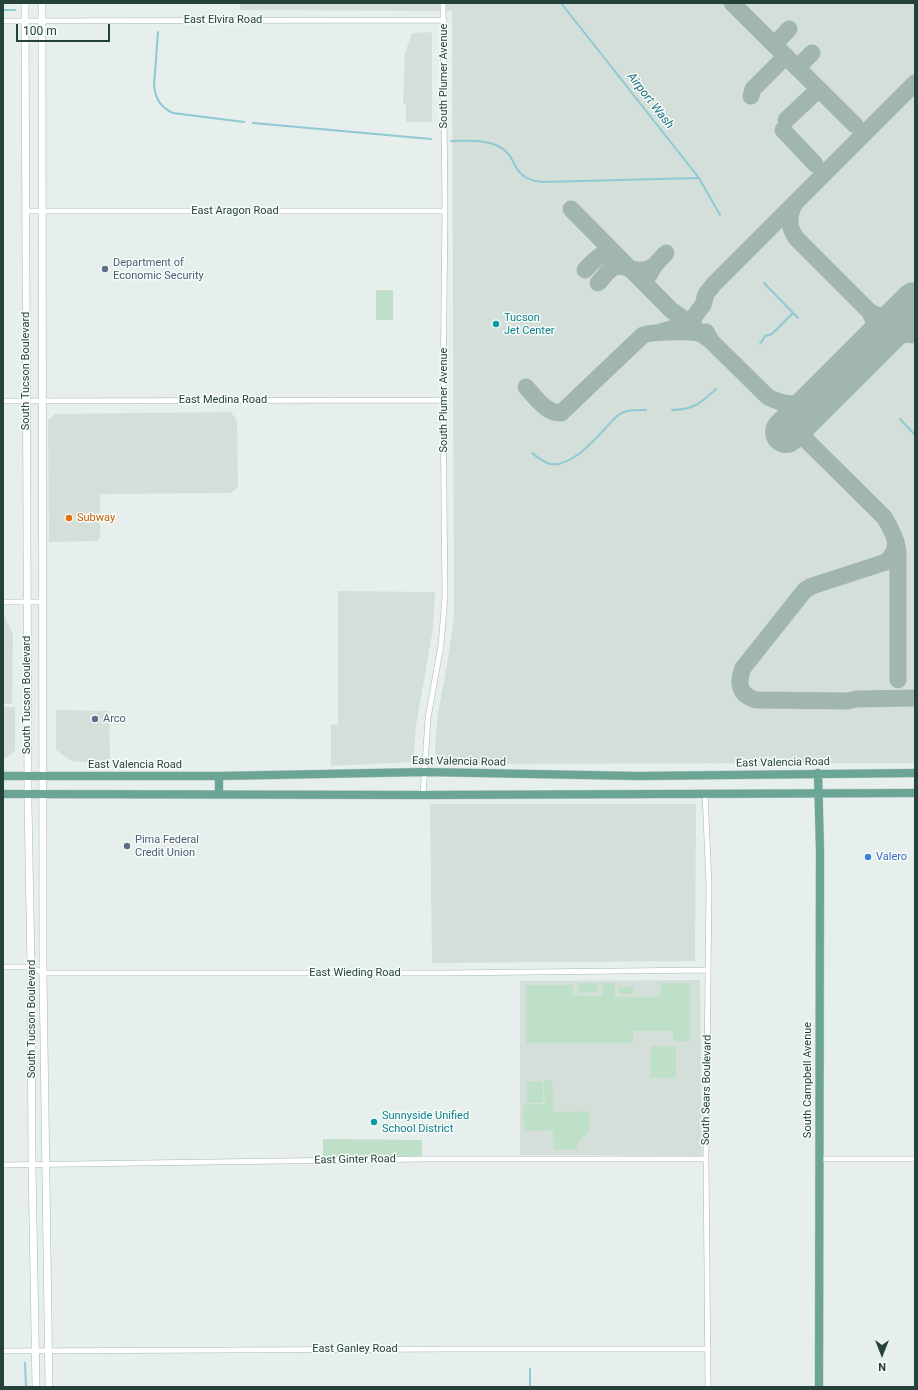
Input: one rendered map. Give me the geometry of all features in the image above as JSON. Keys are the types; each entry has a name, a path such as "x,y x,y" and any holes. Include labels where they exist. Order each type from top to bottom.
{"main road":[{"name":"South Tucson Boulevard","path":"25,3 26,602 36,1387"},
{"name":"South Tucson Boulevard","path":"42,3 44,776 43,973 49,1387"},
{"name":"East Valencia Road","path":"3,776 219,776 425,772 638,776 915,773"},
{"name":"South Campbell Avenue","path":"818,773 819,1387"},
{"path":"219,776 219,795"},
{"path":"3,794 423,795 915,793"}],"street":[{"name":"South Plumer Avenue","path":"423,795 428,718 442,645 445,597 443,400 445,211 443,3"},
{"name":"East Elvira Road","path":"3,21 444,20"},
{"name":"East Aragon Road","path":"26,211 445,211"},
{"name":"East Medina Road","path":"3,401 443,400"},
{"path":"3,602 43,602"},
{"name":"South Sears Boulevard","path":"705,793 709,884 706,1159 708,1387"},
{"name":"East Wieding Road","path":"3,967 31,967 43,973 446,973 708,970"},
{"name":"East Ginter Road","path":"3,1165 423,1159 706,1159"},
{"path":"819,1159 915,1159"},
{"name":"East Ganley Road","path":"3,1351 449,1348 708,1349"}],"shaded area":[{"path":"240,3 915,3 915,763 436,764 435,745 438,713 454,616 452,11 240,10"},
{"path":"430,32 432,34 432,122 406,122 406,104 403,104 405,53 412,33"},
{"path":"231,412 237,421 238,487 231,493 100,494 100,538 97,541 49,542 48,420 55,414"},
{"path":"338,591 435,592 433,628 416,726 413,762 331,766 331,725 338,724"},
{"path":"3,613 13,634 12,704 3,704"},
{"path":"3,707 15,707 15,751 3,760"},
{"path":"56,710 109,711 110,761 71,761 56,750"},
{"path":"430,804 696,804 695,961 432,963"},
{"path":"700,980 702,1156 520,1155 520,981"}],"green space":[{"path":"376,290 393,290 393,320 376,320"},
{"path":"578,983 598,983 598,992 578,993"},
{"path":"602,983 615,983 615,997 660,997 661,983 690,983 690,1041 673,1041 673,1031 633,1031 633,1043 526,1043 526,985 573,985 573,996 602,996"},
{"path":"619,987 634,987 633,994 619,994"},
{"path":"651,1046 676,1046 676,1078 650,1078"},
{"path":"544,1080 552,1080 554,1112 589,1111 589,1131 577,1144 577,1149 554,1150 553,1130 524,1131 523,1105 545,1104"},
{"path":"543,1081 543,1103 527,1103 526,1082"},
{"path":"323,1139 422,1140 422,1157 323,1156"}],"waterway":[{"name":"Airport Wash","path":"561,3 699,178 720,215"},
{"path":"3,10 15,10"},
{"path":"158,32 154,86 159,102 173,113 244,122"},
{"path":"253,123 431,139"},
{"path":"451,141 481,141 498,146 505,150 524,176 531,180 542,182 699,178"},
{"path":"764,283 798,318"},
{"path":"760,344 765,336 772,334 793,313"},
{"path":"672,410 686,409 696,405 716,389"},
{"path":"532,453 550,464 559,464 568,461 586,448 619,414 630,410 646,410"},
{"path":"900,419 915,435"},
{"path":"25,1363 26,1387"},
{"path":"530,1369 530,1387"}],"taxiway":[{"path":"732,3 855,125"},
{"path":"774,45 789,29"},
{"path":"797,68 812,53"},
{"path":"751,96 753,89 786,56"},
{"path":"661,332 681,326 693,318 703,305 706,294 714,284 915,83"},
{"path":"786,120 819,89"},
{"path":"783,130 815,164"},
{"path":"795,203 791,212 790,225 796,238 885,327 896,333 915,335"},
{"path":"571,209 671,310 695,327"},
{"path":"649,275 654,266 666,253"},
{"path":"585,270 595,260 603,255 611,254 616,256"},
{"path":"598,283 611,269 616,267 621,266 641,270 654,266"},
{"path":"870,312 884,317 893,316 907,311"},
{"path":"870,313 874,321 875,330 871,347"},
{"path":"526,387 546,408 561,413 643,335 663,332 689,332 701,334 711,341"},
{"path":"706,332 711,341 768,397 792,404 817,401"},
{"path":"792,426 884,517 893,533 898,551 898,680"},
{"path":"896,541 894,552 886,562 812,586 805,590 743,668 740,683 743,692 750,698 756,700 848,701 856,699 915,698"}],"runway":[{"path":"786,432 915,303"}],"place":[{"name":"Department of Economic Security","path":"105,269"},
{"name":"Tucson Jet Center","path":"496,324"},
{"name":"Subway","path":"69,518"},
{"name":"Arco","path":"95,719"},
{"name":"Pima Federal Credit Union","path":"127,846"},
{"name":"Valero","path":"868,857"},
{"name":"Sunnyside Unified School District","path":"374,1122"}]}
